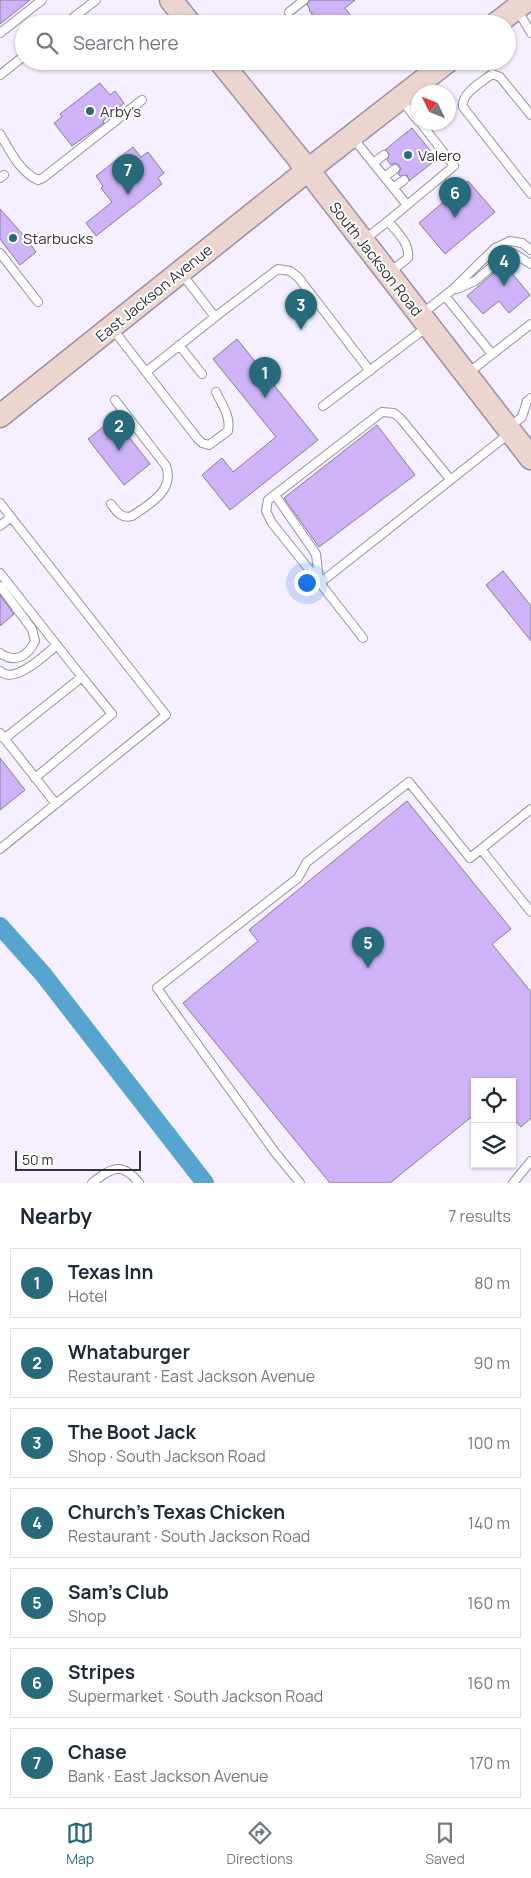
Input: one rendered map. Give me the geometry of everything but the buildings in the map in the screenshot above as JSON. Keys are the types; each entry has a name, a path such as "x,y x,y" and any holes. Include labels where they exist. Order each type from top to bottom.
{"street":[{"path":"171,0 183,15"},
{"path":"505,15 517,3"},
{"name":"South Jackson Road","path":"227,70 308,170 466,374 514,426 531,458"},
{"name":"East Jackson Avenue","path":"0,416 436,70"}],"lane":[{"path":"23,15 42,0"},
{"path":"77,15 96,0"},
{"path":"289,12 304,0"},
{"path":"517,3 531,33"},
{"path":"0,33 15,21"},
{"path":"0,75 15,63"},
{"path":"531,115 496,74 492,74 465,96 462,102 463,107 531,194"},
{"path":"400,98 411,112"},
{"path":"0,134 12,156 28,175 38,180 142,100"},
{"path":"362,241 454,166 426,130"},
{"path":"352,136 406,205"},
{"path":"426,145 433,139"},
{"path":"434,155 441,150"},
{"path":"373,163 384,155"},
{"path":"384,177 395,169"},
{"path":"393,188 404,180"},
{"path":"388,221 404,241 409,251 408,258 388,274"},
{"path":"323,406 370,371 424,321 445,296 495,248 510,240 522,243 531,250"},
{"path":"0,253 38,302"},
{"path":"452,290 475,281 503,257 513,253 531,264"},
{"path":"146,372 214,317 278,269 290,271 298,278 370,371"},
{"path":"181,272 214,317"},
{"path":"445,296 492,354"},
{"path":"466,374 531,324"},
{"path":"111,327 197,438 202,443 209,445 228,431 229,425 228,416 216,392"},
{"path":"179,345 202,374"},
{"path":"514,426 527,401 531,398"},
{"path":"111,504 120,515 126,518 132,516 162,492 168,484 169,473 166,466 115,400"},
{"path":"363,638 272,523 266,511 268,500 382,412 394,414 401,419 450,479"},
{"path":"320,583 514,426 531,418"},
{"path":"275,495 316,554 320,583"},
{"path":"0,503 166,715 0,849"},
{"path":"0,526 11,517"},
{"path":"0,573 112,714 35,778"},
{"path":"0,586 32,629 35,641 27,654 16,659 7,658 0,653"},
{"path":"0,671 2,674 10,676 19,673 57,645"},
{"path":"56,804 2,736 82,677"},
{"path":"300,1183 274,1152 157,988 298,878 307,862 409,782 470,858 531,809"},
{"path":"481,849 531,912"},
{"path":"513,1183 531,1161"},
{"path":"92,1183 114,1170 123,1169 128,1171 138,1183"}],"waterway":[{"path":"0,926 43,974 205,1183"}],"place":[{"name":"Arby's","path":"90,111"},
{"name":"Valero","path":"408,155"},
{"name":"Chase","path":"128,195"},
{"name":"Stripes","path":"455,218"},
{"name":"Starbucks","path":"13,238"},
{"name":"Church's Texas Chicken","path":"504,286"},
{"name":"The Boot Jack","path":"301,330"},
{"name":"Texas Inn","path":"265,398"},
{"name":"Whataburger","path":"119,451"},
{"name":"Sam's Club","path":"368,968"}]}
